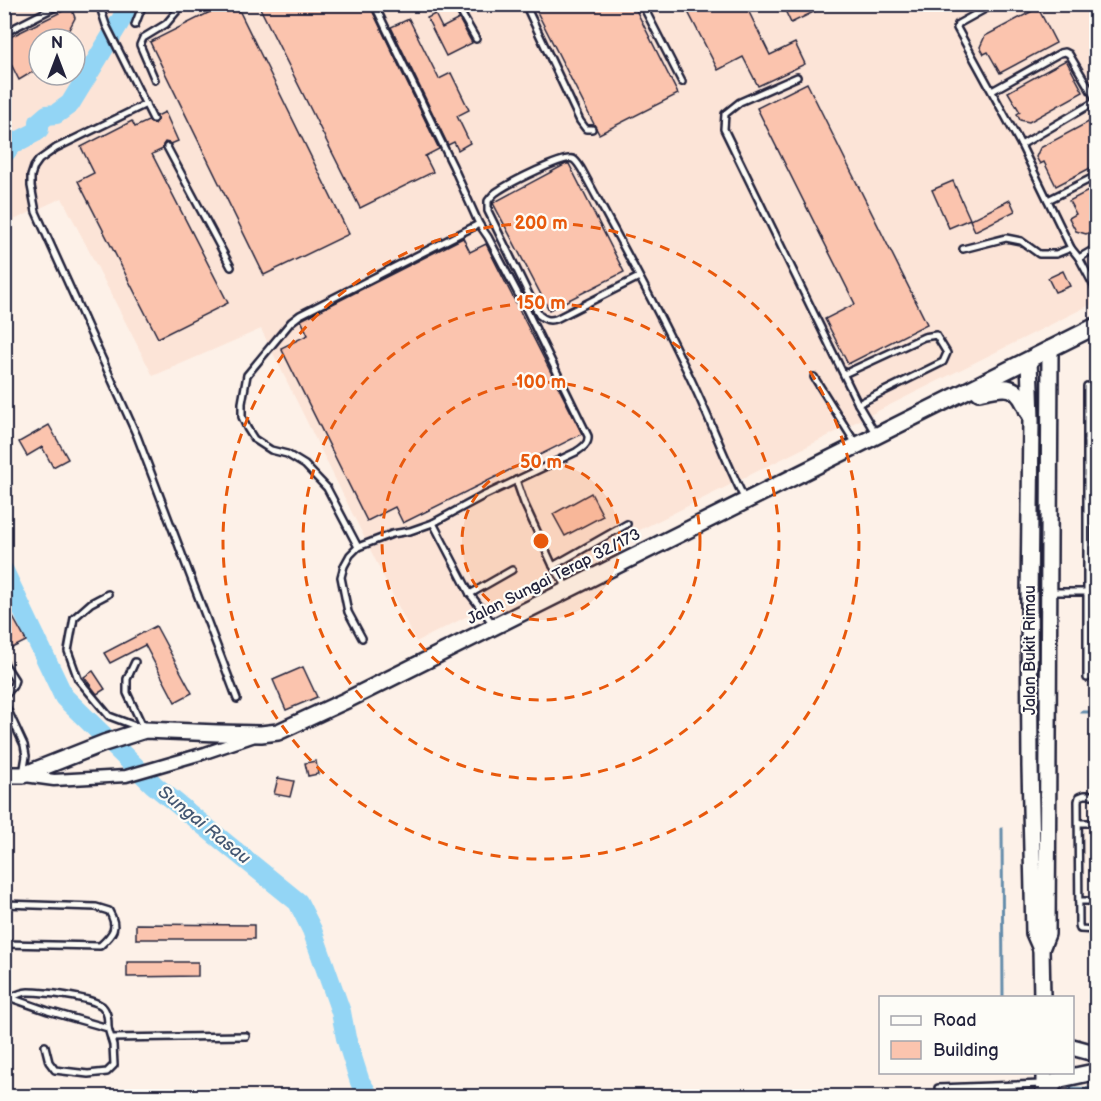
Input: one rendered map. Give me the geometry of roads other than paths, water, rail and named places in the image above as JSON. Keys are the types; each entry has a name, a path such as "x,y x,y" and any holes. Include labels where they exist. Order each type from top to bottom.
{"street":[{"name":"Jalan Sungai Terap 32/173","path":"4,775 23,775 104,743 145,730 261,734 278,732 569,590 1096,326"},
{"path":"1050,416 1052,390 1059,360 1080,334"},
{"name":"Jalan Bukit Rimau","path":"1041,949 1047,934 1050,349"},
{"name":"Jalan Bukit Rimau","path":"1029,360 1031,420 1030,779 1034,933 1041,949 1042,994"},
{"path":"955,397 1009,387 1019,394 1031,420"},
{"path":"23,775 54,780 126,776 261,734"},
{"path":"1074,1048 1095,1053"},
{"path":"1074,1053 1095,1053"},
{"path":"1045,1085 1095,1072"},
{"path":"1045,1085 1095,1072"}],"lane":[{"path":"10,30 61,4"},
{"path":"99,4 106,25 153,119"},
{"path":"135,25 143,4"},
{"path":"155,80 140,45 143,38 166,24 183,4"},
{"path":"362,638 348,612 341,577 350,555 358,547 392,534 433,523 483,496 576,452 589,440 520,298 479,224 374,4"},
{"path":"456,4 476,39"},
{"path":"525,4 580,121 586,129 592,129"},
{"path":"642,4 682,82"},
{"path":"994,4 958,24 957,28 1021,145 1071,248 1096,290"},
{"path":"992,91 1065,52 1069,54 1095,98 1091,104 1021,145"},
{"path":"797,77 740,102 725,114 724,129 858,404 876,436"},
{"path":"146,104 47,154 34,167 31,186 36,212 47,238 137,436 237,699"},
{"path":"167,147 231,267"},
{"path":"639,277 556,319 543,319 488,211 488,201 499,190 541,169 566,158 573,159 582,170 639,277 683,362 746,501"},
{"path":"1048,200 1096,176"},
{"path":"358,547 327,488 304,465 287,454 271,450 254,439 242,417 247,375 281,332 300,315 479,224"},
{"path":"963,249 1006,238 1021,241 1039,254 1056,254 1071,248"},
{"path":"1078,258 1096,248"},
{"path":"844,374 924,337 936,335 947,353 943,362 858,404"},
{"path":"814,377 857,446"},
{"path":"1087,386 1087,678"},
{"path":"1087,441 1096,441"},
{"path":"1087,477 1096,477"},
{"path":"516,480 553,566 569,590"},
{"path":"433,523 470,594 494,627"},
{"path":"553,566 627,524"},
{"path":"470,594 512,570"},
{"path":"1049,592 1087,592"},
{"path":"108,594 91,603 74,618 68,651 78,679 109,716 145,730"},
{"path":"135,662 127,679 126,693 145,730"},
{"path":"4,663 15,680 14,686 4,697"},
{"path":"4,702 24,745 26,756 23,775"},
{"path":"1096,795 1084,795 1079,797 1078,801 1080,929 1096,930"},
{"path":"1078,823 1096,823"},
{"path":"1079,901 1096,901"},
{"path":"4,904 96,908 109,911 114,919 114,929 110,937 100,946 4,944"},
{"path":"8,998 27,992 89,1000 104,1008 113,1045 114,1065 107,1072 88,1074 55,1070 49,1062 45,1046"},
{"path":"8,998 108,1028"},
{"path":"111,1038 246,1036"},
{"path":"938,1088 1045,1085"}],"waterway":[{"name":"Sungai Rasau","path":"4,154 13,144 36,132 39,129 39,122 47,115 56,114 70,104 121,20 128,4"},
{"name":"Sungai Rasau","path":"4,571 64,697 154,785 298,902 312,930 341,1012 346,1038 360,1082 369,1096"},
{"path":"1081,712 1096,712"},
{"path":"1002,829 1003,996"},
{"path":"1069,1096 1070,1088 1096,1089"}]}
